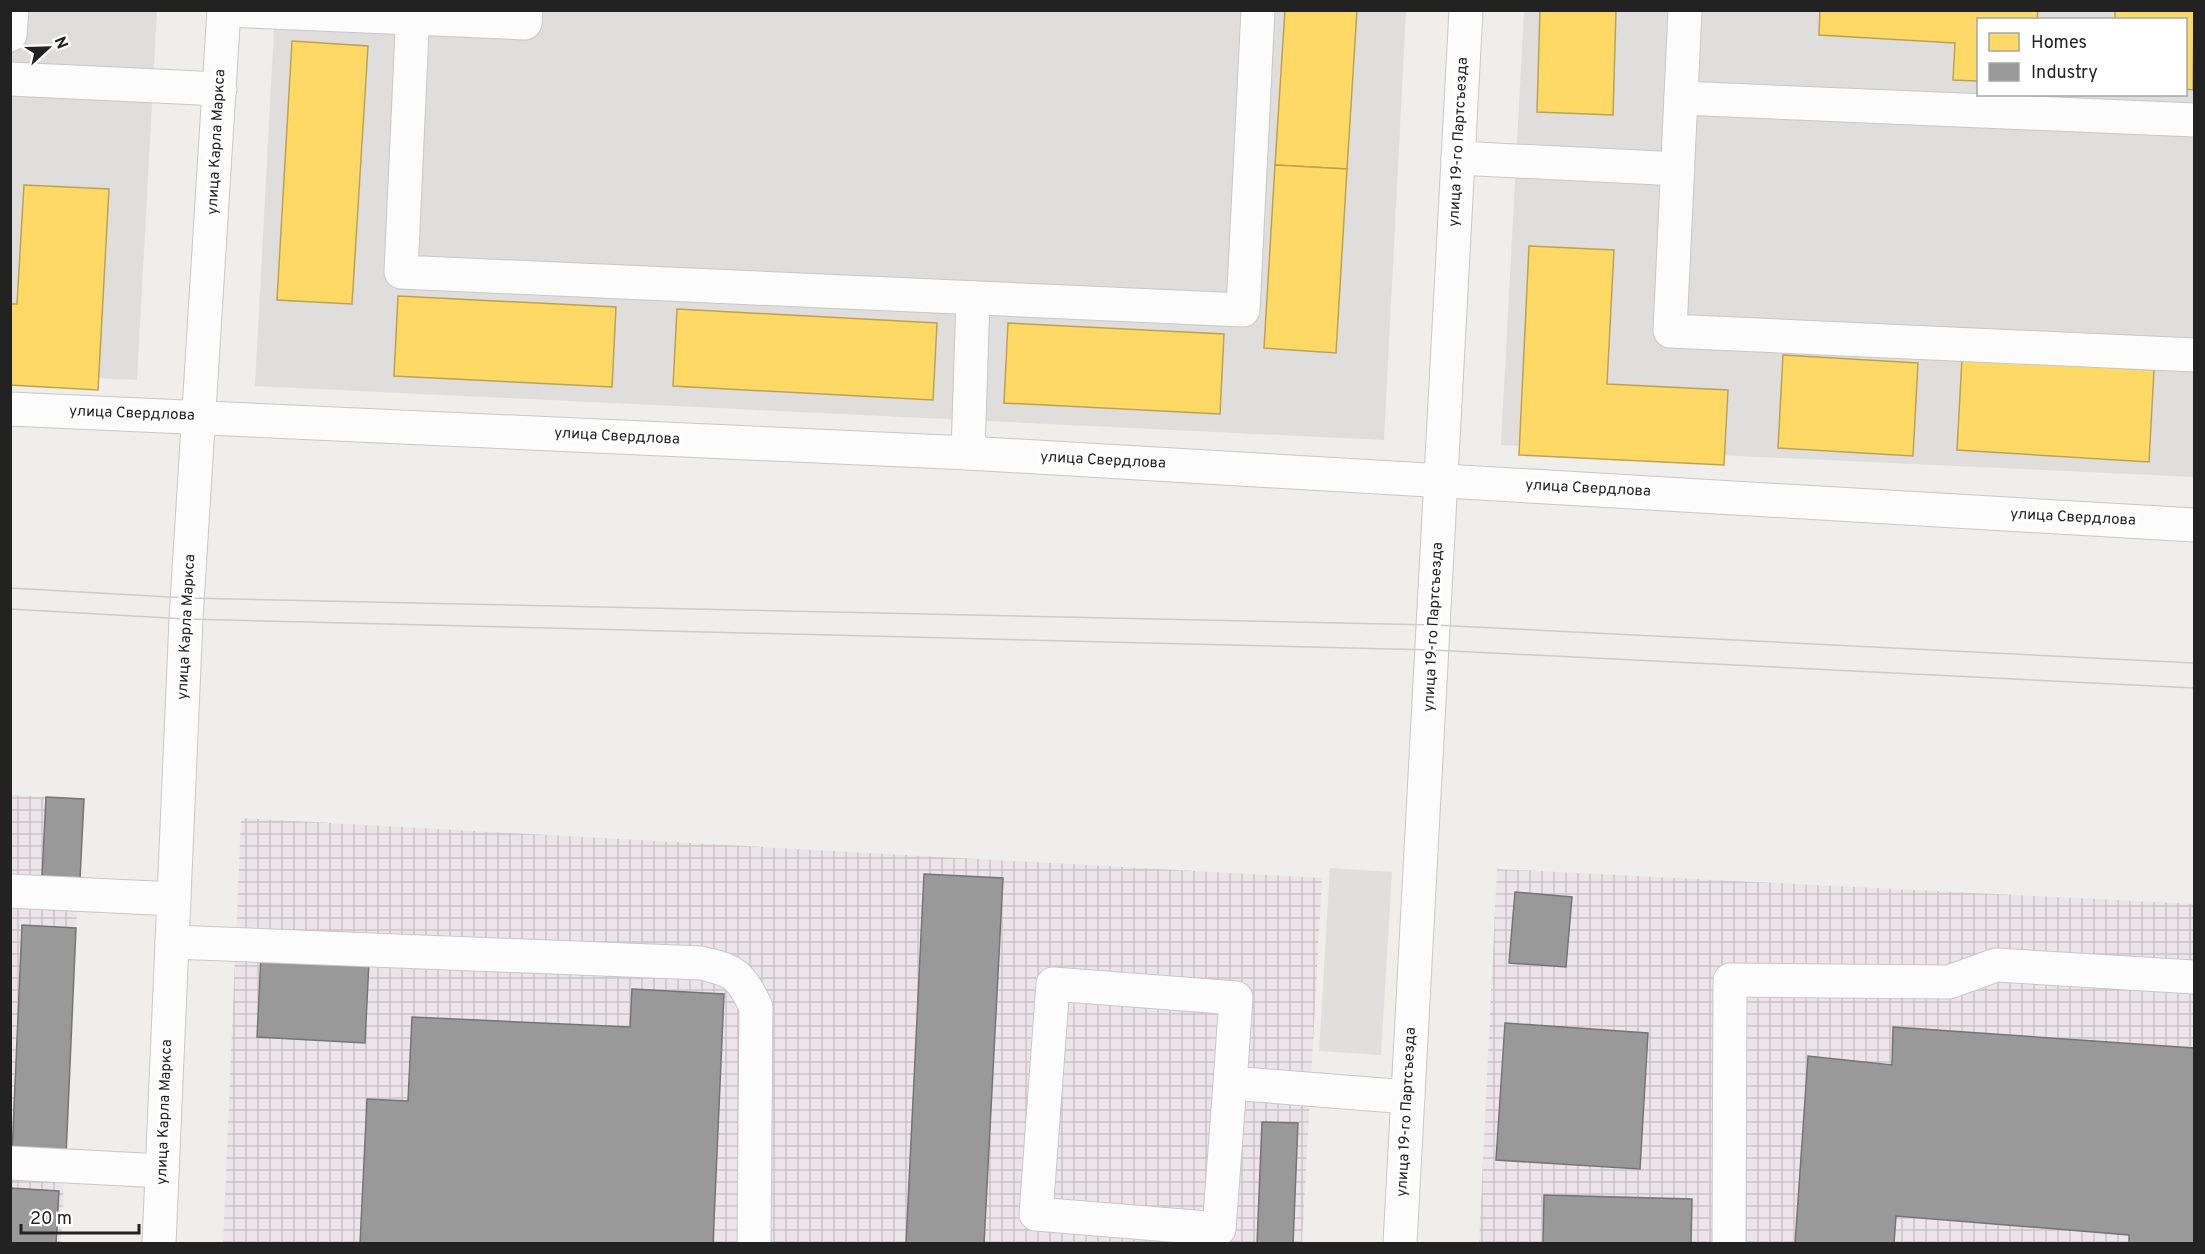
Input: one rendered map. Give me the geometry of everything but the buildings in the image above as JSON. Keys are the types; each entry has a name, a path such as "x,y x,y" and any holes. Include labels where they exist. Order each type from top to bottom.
{"street":[{"path":"10,35 12,10"},
{"path":"225,10 413,15 525,23 525,10"},
{"name":"улица Карла Маркса","path":"159,1244 186,619 225,10"},
{"path":"413,15 401,272 1243,310 1258,10"},
{"name":"улица 19-го Партсъезда","path":"1400,1244 1466,10"},
{"path":"1685,10 1670,331 2194,355"},
{"path":"10,79 220,89"},
{"path":"1681,98 2194,120"},
{"path":"1458,158 1678,169"},
{"path":"968,453 973,298"},
{"name":"улица Свердлова","path":"10,409 968,453 2194,525"},
{"path":"10,891 174,899"},
{"path":"172,942 689,963 728,969 745,985 756,1007 754,1244"},
{"path":"1729,1244 1730,980 1949,982 1996,965 2194,977"},
{"path":"1053,984 1236,998 1230,1083 1219,1228 1036,1215 1053,984"},
{"path":"1230,1083 1408,1097"},
{"path":"10,1163 162,1171"}],"shaded area":[{"path":"11,11 157,11 137,380 11,374"},
{"path":"275,11 1406,11 1384,440 255,386"},
{"path":"1524,11 2194,11 2194,477 1501,445"},
{"path":"10,795 84,799 61,1243 11,1243"},
{"path":"241,818 1322,878 1302,1243 223,1244"},
{"path":"1330,868 1392,872 1381,1055 1319,1051"},
{"path":"1497,869 2194,904 2194,1243 1479,1244"}],"tram line":[{"path":"10,588 188,598 1434,625 2194,663"},
{"path":"10,609 186,619 1432,650 2194,688"}]}
